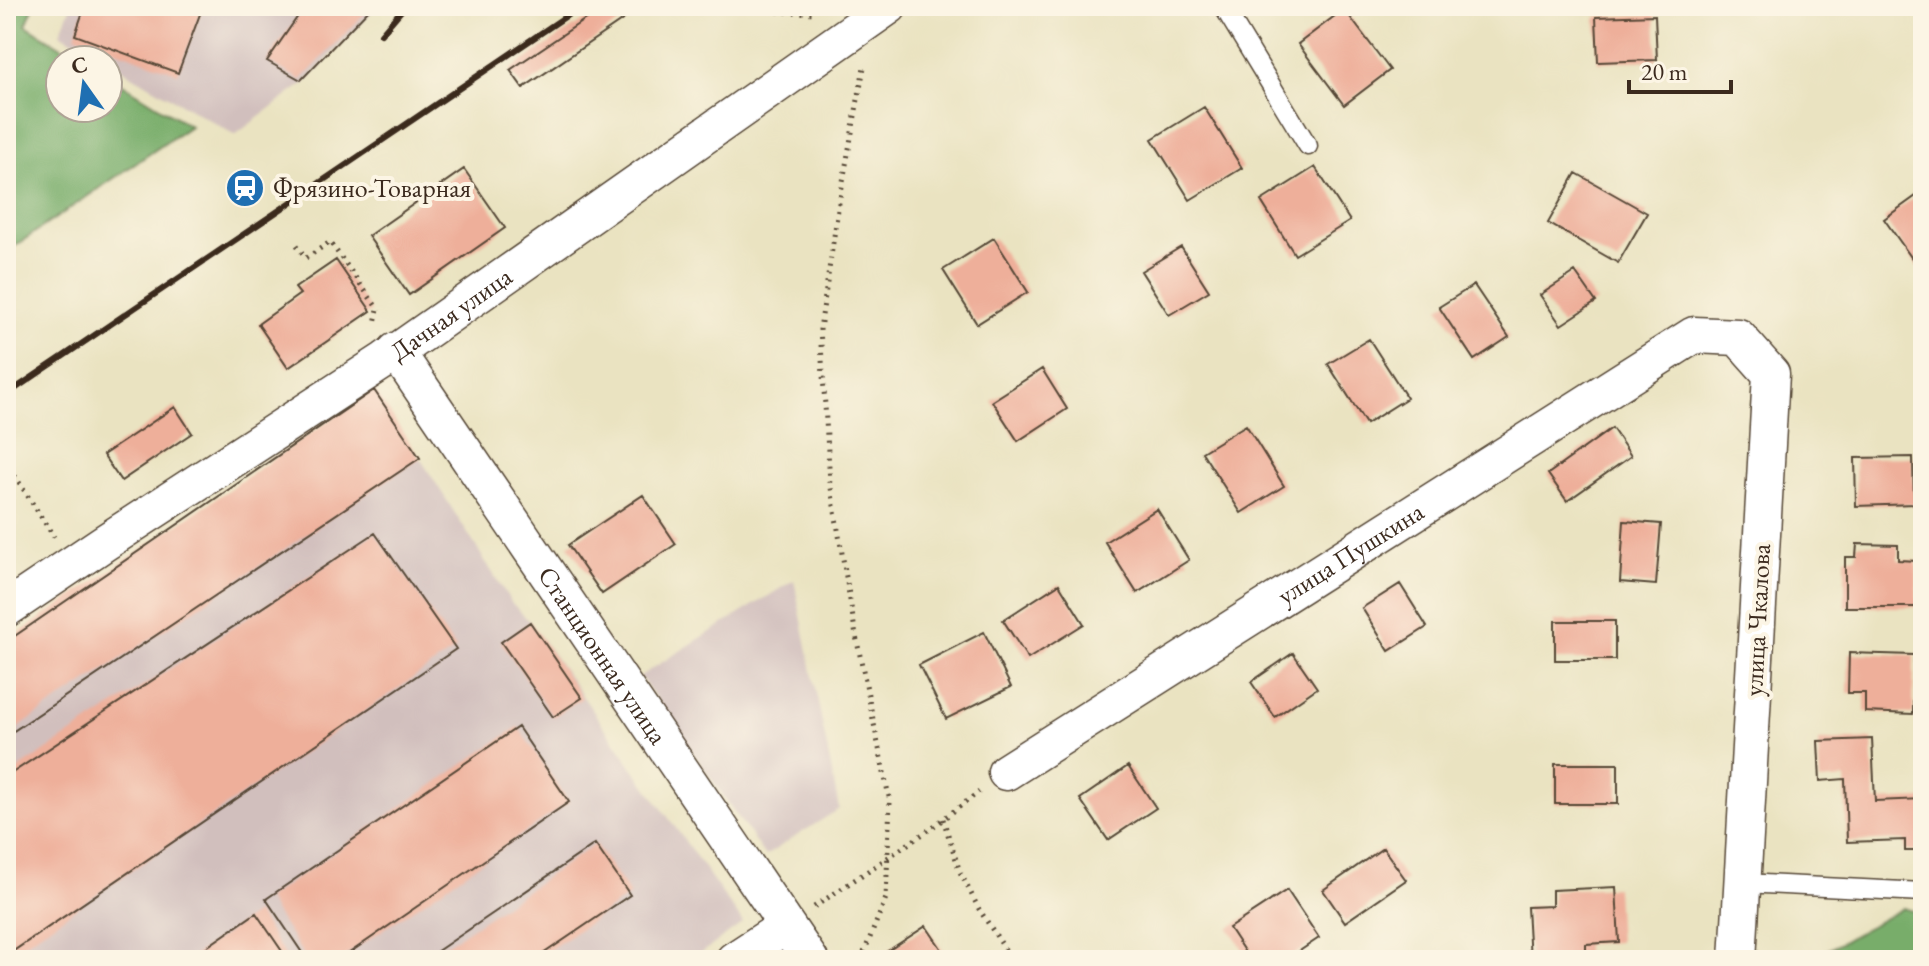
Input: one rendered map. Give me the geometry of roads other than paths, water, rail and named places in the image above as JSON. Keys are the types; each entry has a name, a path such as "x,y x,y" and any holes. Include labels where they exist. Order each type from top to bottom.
{"street":[{"name":"Дачная улица","path":"6,609 391,356 881,11"},
{"name":"улица Пушкина","path":"1006,772 1694,335"},
{"name":"улица Чкалова","path":"1694,335 1738,337 1771,374 1738,960"},
{"name":"Станционная улица","path":"391,356 810,960"},
{"path":"734,960 786,926"}],"lane":[{"path":"1223,6 1308,146"},
{"path":"1743,883 1923,892"}],"railway":[{"path":"381,34 405,6"},
{"path":"6,395 581,6"}],"place":[{"name":"Фрязино-Товарная","path":"245,188"}]}
